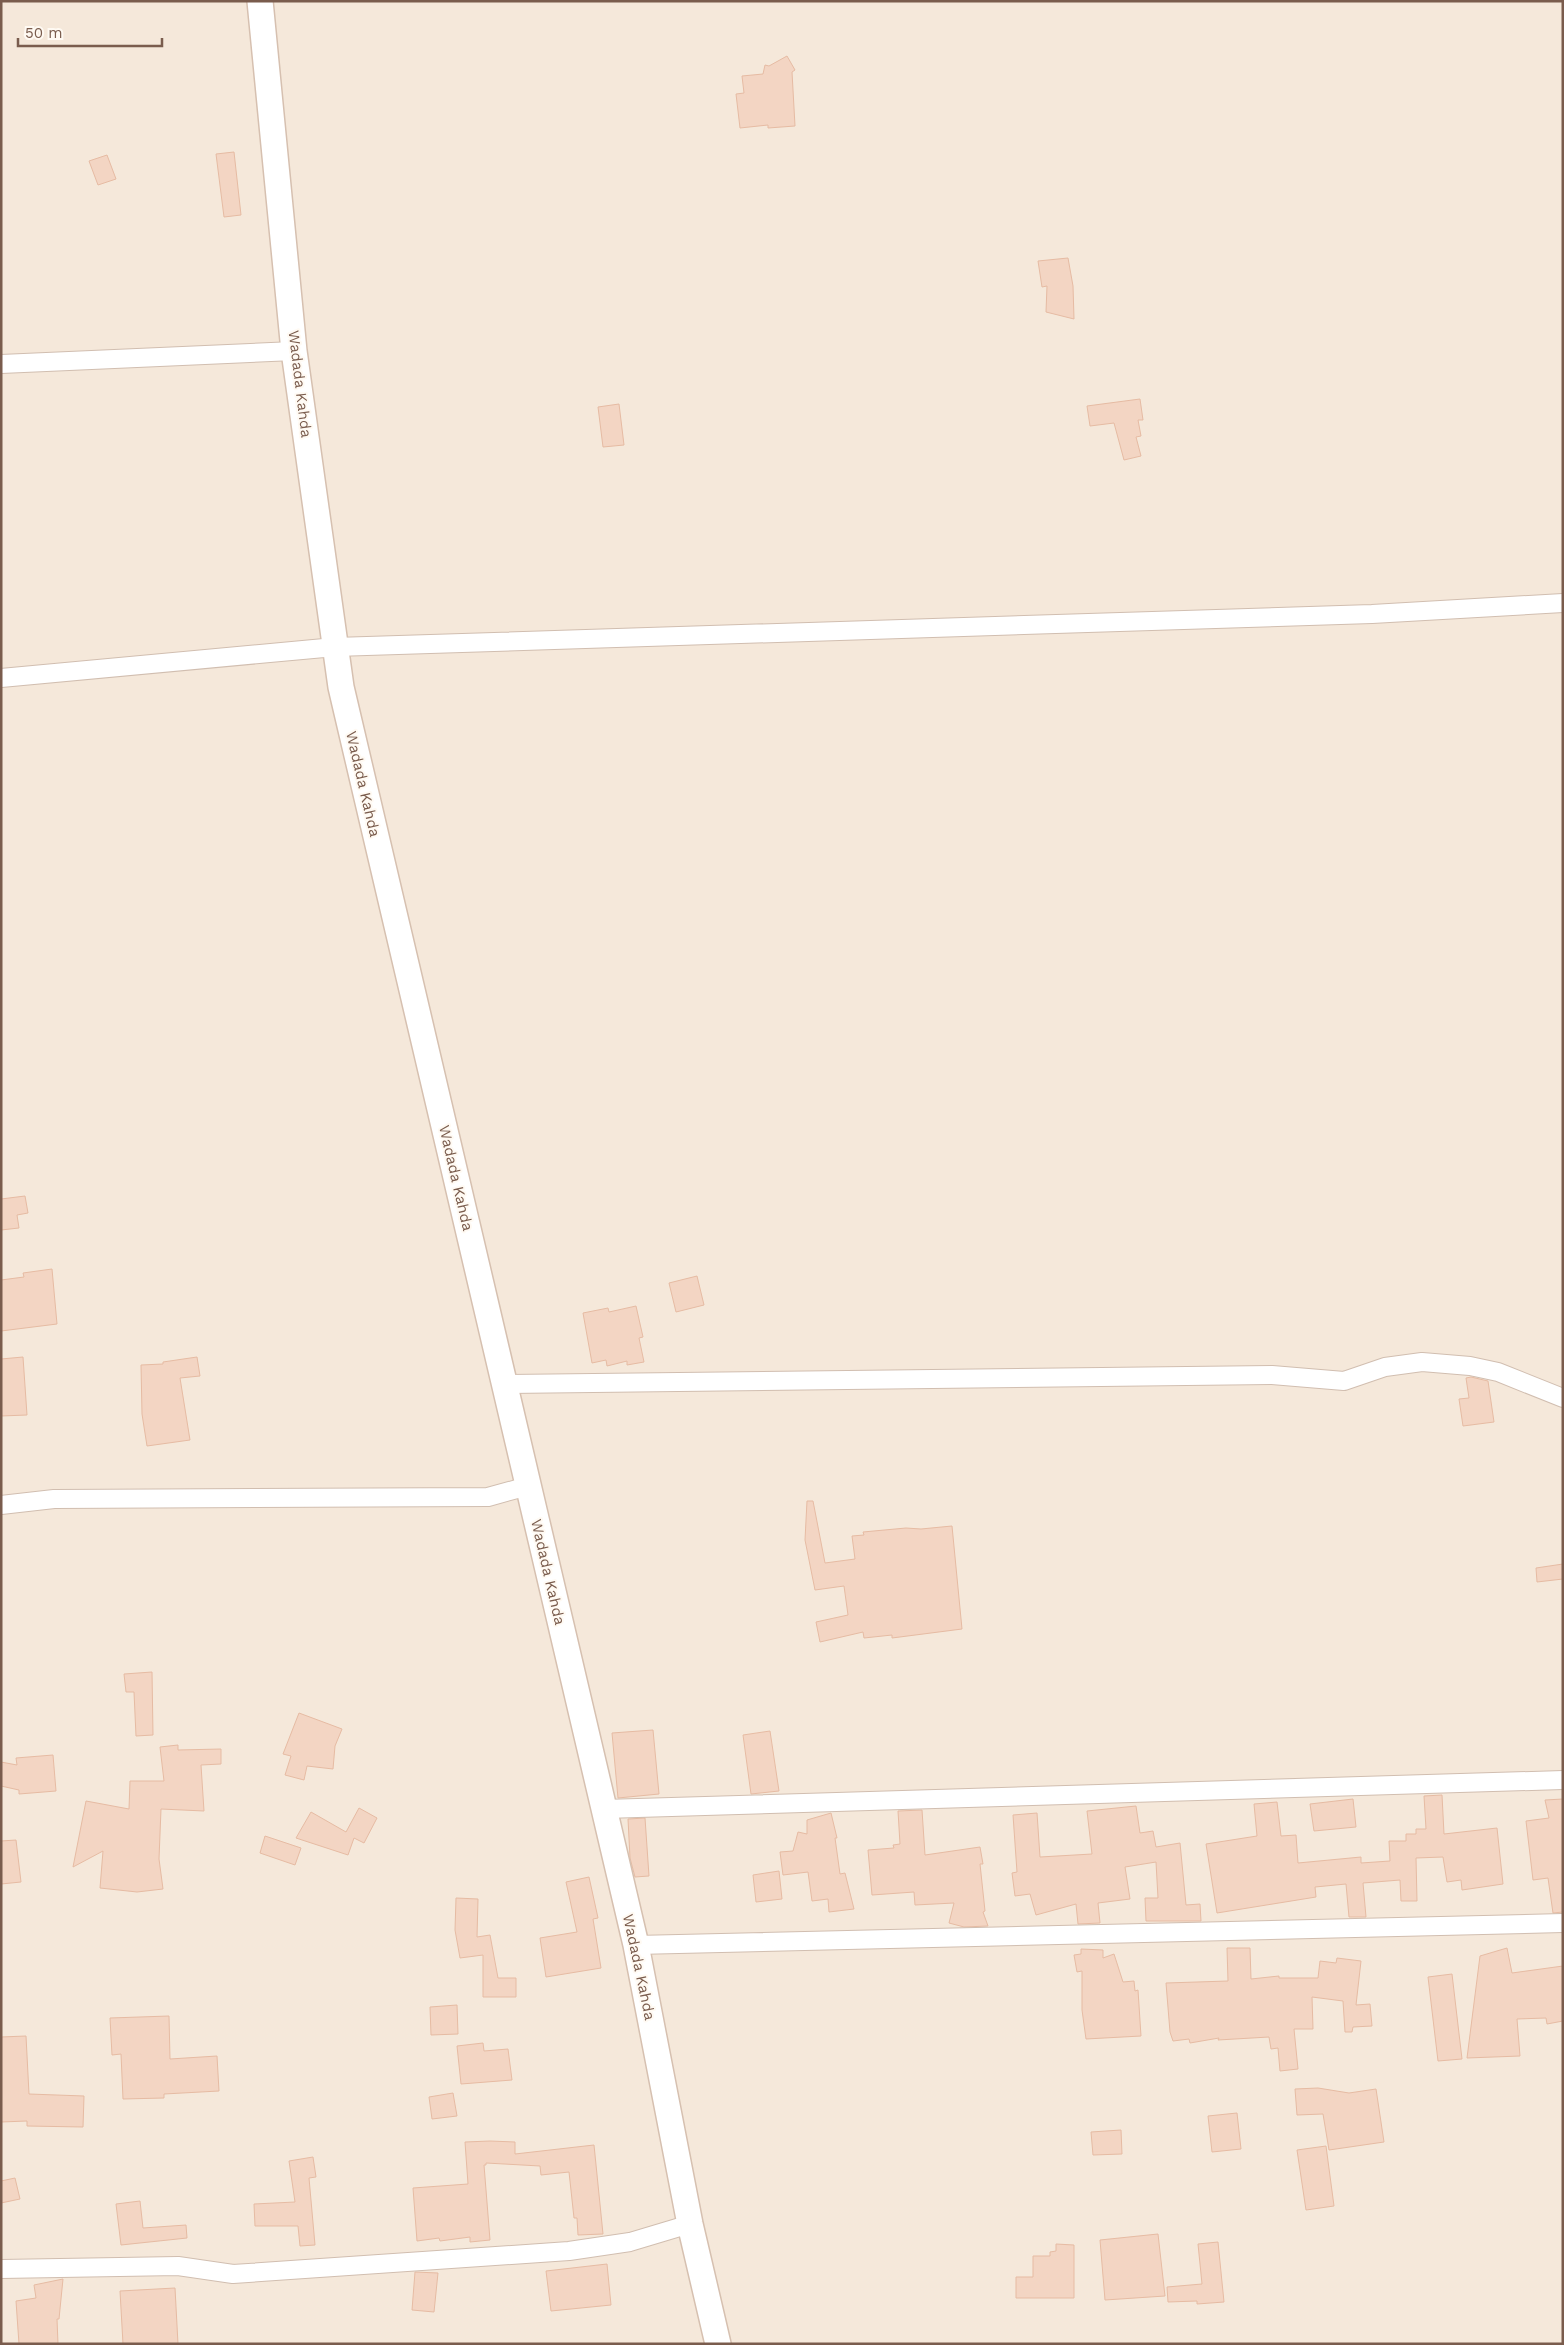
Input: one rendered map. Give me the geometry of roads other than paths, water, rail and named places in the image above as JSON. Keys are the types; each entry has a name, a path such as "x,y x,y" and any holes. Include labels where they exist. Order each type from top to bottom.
{"main road":[{"name":"Wadada Kahda","path":"260,1 294,351 341,687 636,1945 690,2224 718,2344"}],"street":[{"path":"1,364 294,351"},
{"path":"1,678 335,647 1372,614 1563,602"},
{"path":"504,1384 1272,1375 1344,1380 1385,1367 1422,1362 1470,1366 1498,1372 1563,1398"},
{"path":"1,1505 54,1499 488,1497 528,1486"},
{"path":"604,1810 1563,1780"},
{"path":"636,1945 1563,1923"},
{"path":"1,2269 178,2266 233,2274 253,2273 569,2251 630,2242 690,2224"}]}
